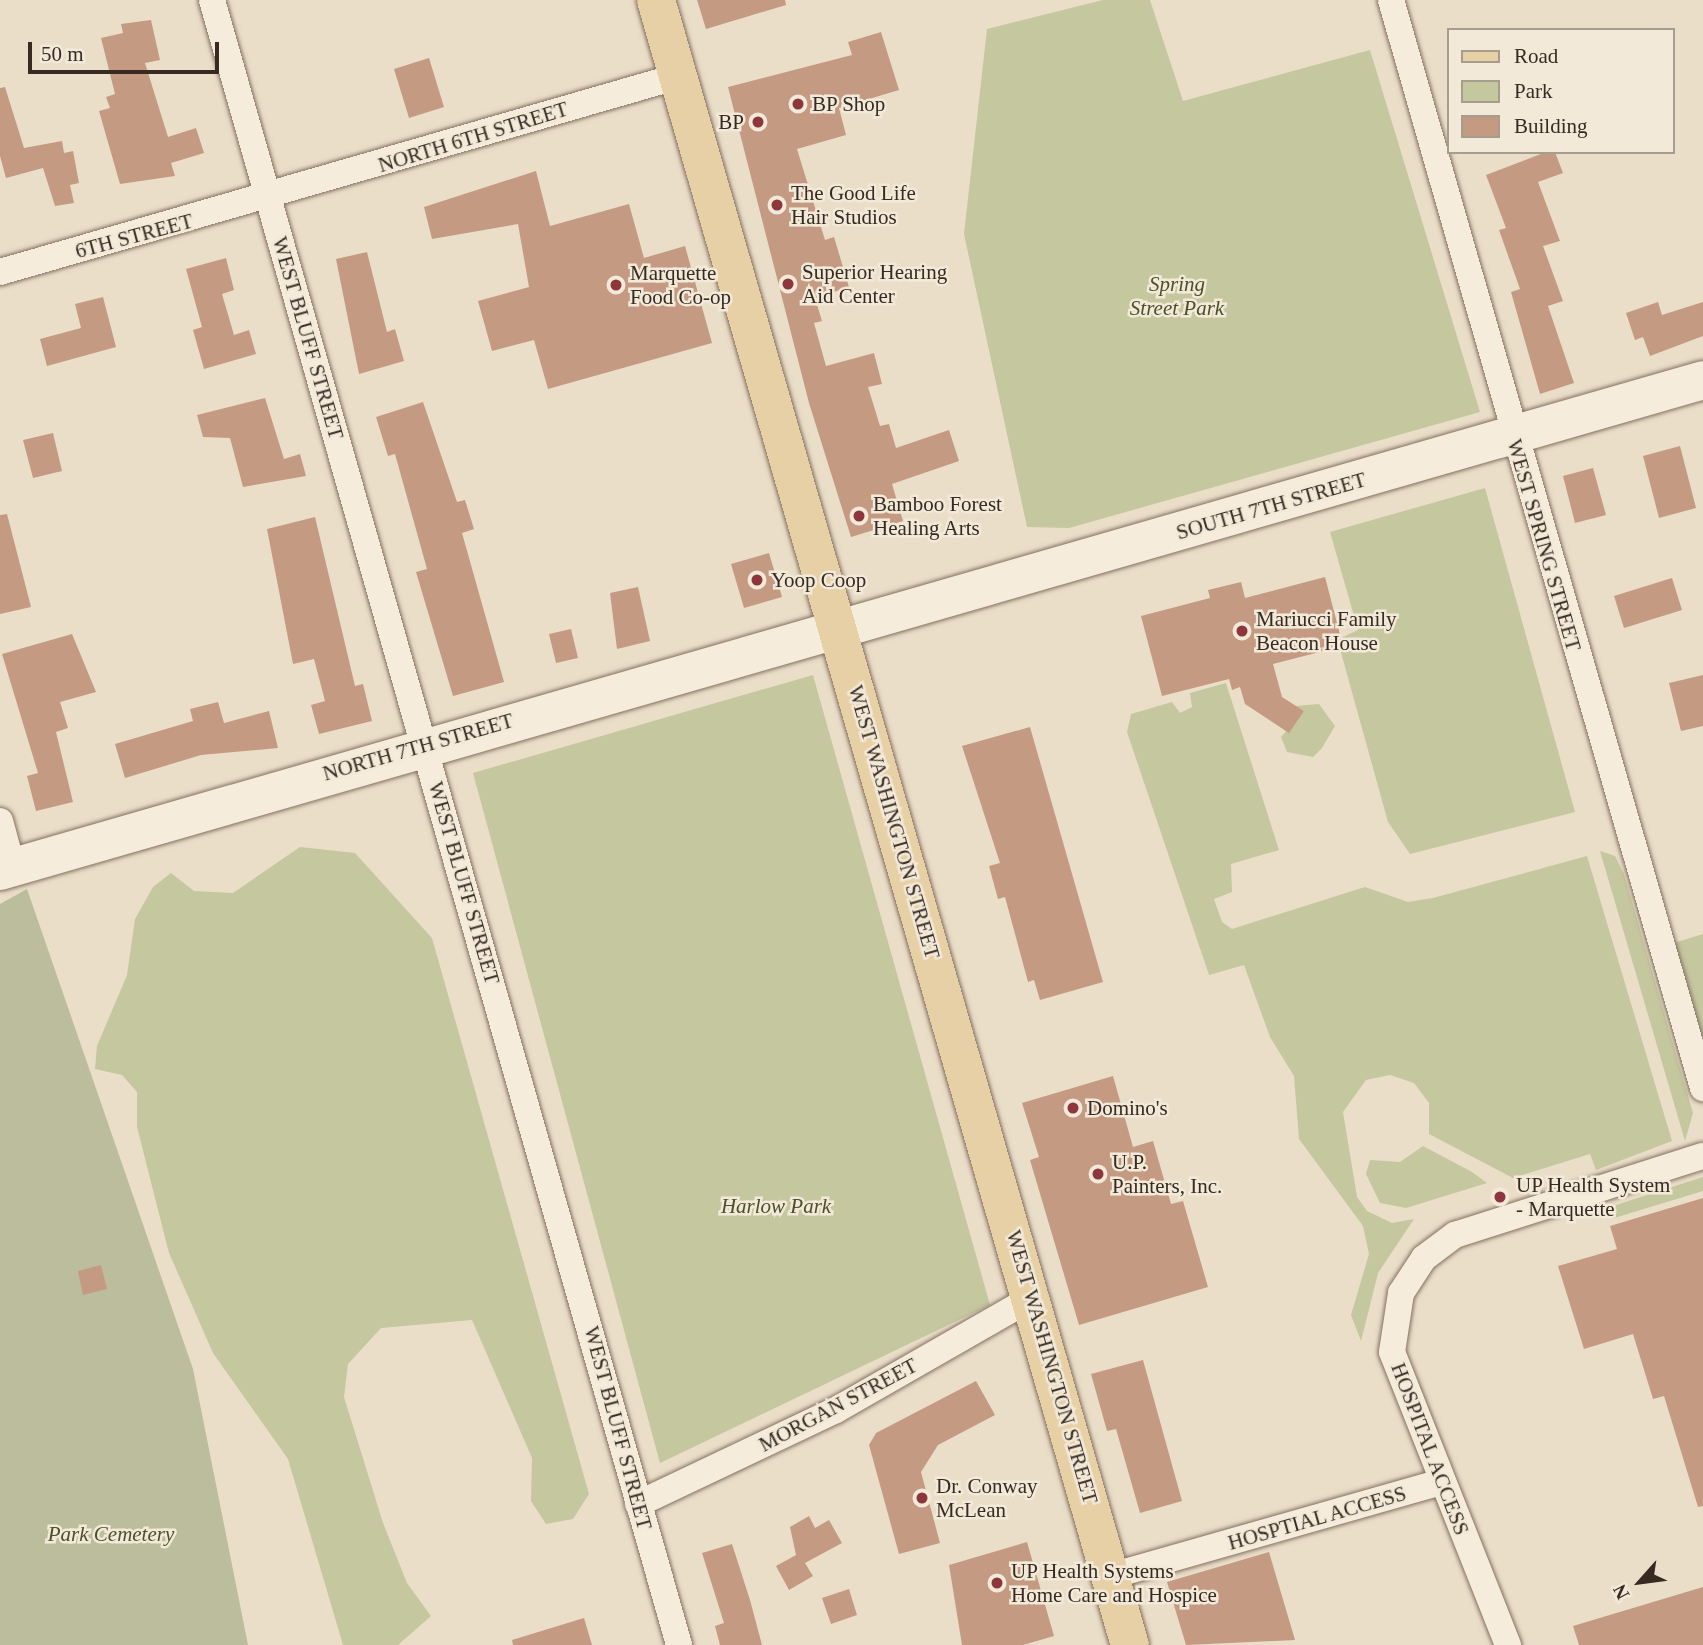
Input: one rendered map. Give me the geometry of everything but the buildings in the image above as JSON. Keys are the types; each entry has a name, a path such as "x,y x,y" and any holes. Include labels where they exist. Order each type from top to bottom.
{"main road":[{"name":"WEST WASHINGTON STREET","path":"656,0 1033,1297 1130,1645"}],"street":[{"name":"WEST BLUFF STREET","path":"212,0 679,1645"},
{"name":"WEST SPRING STREET","path":"1391,0 1513,435 1703,1088"},
{"name":"NORTH 6TH STREET","path":"268,199 678,76"},
{"name":"6TH STREET","path":"0,272 268,199"},
{"name":"SOUTH 7TH STREET","path":"839,633 1703,380"},
{"name":"NORTH 7TH STREET","path":"6,868 425,744 839,633"},
{"path":"0,821 6,868"},
{"name":"HOSPITAL ACCESS","path":"1508,1645 1392,1352 1395,1310 1424,1258 1464,1232 1703,1156"},
{"name":"MORGAN STREET","path":"638,1504 836,1410 1033,1297"},
{"name":"HOSPTIAL ACCESS","path":"1111,1576 1442,1482"}],"green space":[{"name":"Spring Street Park","path":"1103,0 1150,0 1183,101 1370,50 1480,412 1069,528 1027,527 964,234 987,29"},
{"path":"1485,488 1575,812 1410,854 1388,822 1340,649 1343,637 1358,630 1330,532"},
{"name":"Harlow Park","path":"813,675 990,1305 660,1463 473,773"},
{"path":"1226,683 1279,850 1231,864 1232,892 1214,899 1222,922 1232,929 1365,887 1408,902 1433,898 1587,856 1672,1141 1596,1170 1590,1154 1513,1178 1429,1134 1429,1103 1414,1083 1390,1075 1366,1080 1343,1112 1357,1197 1367,1211 1392,1223 1414,1219 1378,1273 1361,1341 1351,1315 1369,1254 1363,1226 1299,1139 1294,1076 1270,1037 1244,965 1209,975 1127,732 1131,714 1172,702 1180,713 1192,707 1190,693"},
{"path":"1319,704 1335,726 1322,748 1313,757 1287,752 1281,737 1304,711 1296,706"},
{"path":"300,847 355,853 432,938 589,1494 573,1519 546,1524 531,1501 532,1458 472,1320 381,1328 348,1364 344,1397 383,1523 407,1583 431,1616 398,1645 343,1645 288,1459 213,1353 169,1253 137,1127 137,1092 122,1075 95,1069 97,1046 127,975 135,919 153,887 171,873 194,891 233,893"},
{"path":"1600,851 1615,856 1624,874 1693,1113 1685,1141"},
{"name":"Park Cemetery","path":"27,889 193,1369 248,1645 0,1645 0,904"},
{"path":"1703,934 1703,1045 1674,943"},
{"path":"1423,1146 1487,1183 1406,1208 1380,1203 1366,1174 1370,1160 1400,1162"},
{"path":"1703,1177 1703,1191 1611,1219 1616,1205"}],"place":[{"name":"BP Shop","path":"798,104"},
{"name":"BP","path":"758,122"},
{"name":"The Good Life Hair Studios","path":"777,205"},
{"name":"Superior Hearing Aid Center","path":"788,284"},
{"name":"Marquette Food Co-op","path":"616,285"},
{"name":"Bamboo Forest Healing Arts","path":"859,516"},
{"name":"Yoop Coop","path":"757,580"},
{"name":"Mariucci Family Beacon House","path":"1242,631"},
{"name":"Domino's","path":"1073,1108"},
{"name":"U.P. Painters, Inc.","path":"1098,1174"},
{"name":"UP Health System - Marquette","path":"1500,1197"},
{"name":"Dr. Conway McLean","path":"922,1498"},
{"name":"UP Health Systems Home Care and Hospice","path":"997,1583"}]}
